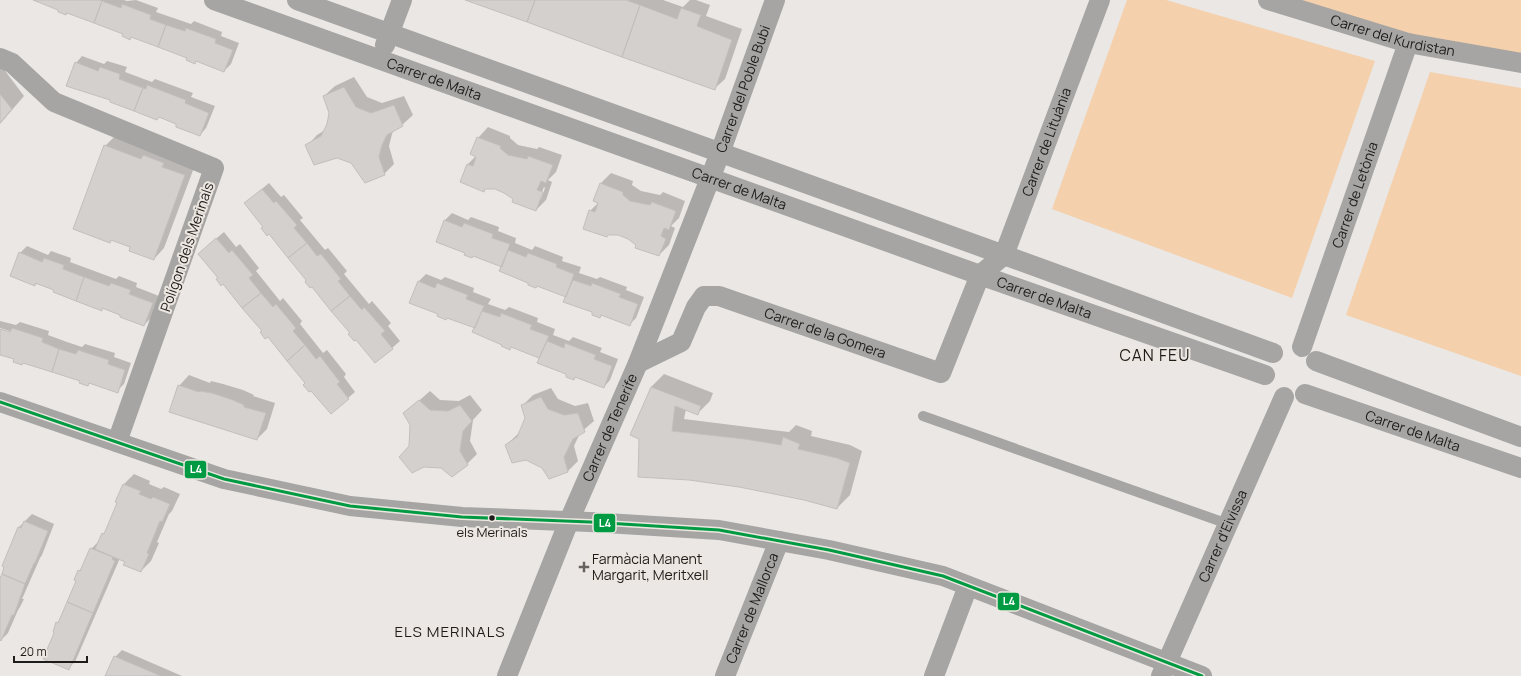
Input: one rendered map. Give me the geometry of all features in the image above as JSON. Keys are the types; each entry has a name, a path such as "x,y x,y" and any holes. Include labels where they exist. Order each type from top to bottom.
{"street":[{"name":"Carrer de Malta","path":"214,0 980,275 1265,375"},
{"name":"Carrer de Malta","path":"297,0 1273,353"},
{"path":"380,59 402,0"},
{"name":"Carrer del Poble Bubi","path":"710,178 774,0"},
{"name":"Carrer de Lituània","path":"980,275 1004,255 1100,0"},
{"name":"Carrer del Kurdistan","path":"1268,0 1408,43 1521,63"},
{"name":"Carrer de Letònia","path":"1302,347 1408,43"},
{"name":"Polígon dels Merinals","path":"0,58 12,63 54,102 214,168 117,442"},
{"name":"Carrer de Tenerife","path":"507,676 569,521 638,363 710,178"},
{"name":"Carrer de la Gomera","path":"638,363 681,342 696,307 704,296 719,296 941,373 980,275"},
{"path":"1292,345 1302,347 1307,350 1316,362 1318,368 1316,381 1311,389 1305,394 1292,398 1278,394 1271,388 1265,375 1265,368 1269,358 1283,346 1292,345"},
{"path":"1316,362 1521,437"},
{"name":"Carrer de Malta","path":"1305,394 1521,468"},
{"name":"Carrer d'Eivissa","path":"1164,669 1284,396"},
{"path":"0,402 224,479 350,506 462,517 569,521 719,530 829,550 943,576 1164,669 1202,676"},
{"name":"Carrer de Mallorca","path":"725,676 779,541"},
{"path":"934,676 968,586"}],"lane":[{"path":"923,416 1228,524"}],"shaded area":[{"path":"1127,0 1166,0 1375,61 1292,298 1052,209"},
{"path":"1268,0 1521,0 1521,63"},
{"path":"1430,72 1521,88 1521,376 1346,315"}],"building":[{"path":"33,0 102,1 94,23 67,13 66,15 58,12 58,10"},
{"path":"465,0 535,0 527,22"},
{"path":"535,0 626,0 640,5 622,57 527,22"},
{"path":"102,1 121,8 122,4 151,15 150,19 166,25 158,47 131,37 130,40 122,36 123,34 94,23"},
{"path":"640,5 677,19 681,8 701,15 697,26 732,40 715,90 622,57"},
{"path":"166,25 185,31 186,28 216,39 215,43 233,50 224,72 196,61 195,64 186,60 187,58 158,47"},
{"path":"75,62 98,71 100,67 120,74 119,79 143,88 134,111 110,102 110,100 66,86"},
{"path":"147,85 186,100 185,103 209,113 200,136 176,127 176,124 159,117 157,120 134,111 143,88 146,89"},
{"path":"344,87 356,107 371,113 394,105 403,126 387,135 382,145 379,157 385,175 365,183 351,163 337,158 314,165 305,145 321,136 327,124 329,113 323,96"},
{"path":"0,94 12,109 0,123"},
{"path":"477,137 501,146 500,148 508,155 527,159 528,156 553,165 546,183 541,181 537,190 543,192 536,211 512,202 513,199 495,189 485,189 484,192 460,182 467,164 473,166 476,157 470,154"},
{"path":"104,145 141,159 143,155 164,163 162,167 185,175 154,260 129,251 130,247 111,240 110,243 73,229"},
{"path":"600,183 623,192 623,195 630,201 650,205 652,202 676,211 669,230 664,228 661,236 666,239 659,256 635,248 636,245 628,239 618,235 608,235 607,237 583,229 589,210 595,212 598,203 593,201"},
{"path":"262,189 274,203 276,201 297,225 294,228 307,243 288,258 269,234 267,236 261,228 263,227 244,203"},
{"path":"444,220 462,227 464,223 493,234 492,238 510,244 502,267 473,256 472,258 464,255 465,253 436,242"},
{"path":"216,238 229,253 232,250 253,275 249,278 261,293 242,308 223,284 221,286 216,279 218,278 198,254"},
{"path":"307,243 317,256 321,254 341,279 338,281 350,296 331,311 312,287 310,288 305,282 306,280 288,258"},
{"path":"508,250 526,257 528,253 557,264 556,267 574,274 566,297 537,286 536,288 528,285 528,283 499,271"},
{"path":"19,252 42,262 44,258 64,265 63,269 84,277 76,301 53,292 54,290 35,283 35,286 10,276"},
{"path":"84,277 109,286 111,283 131,290 129,294 153,303 144,326 102,308 102,311 76,301"},
{"path":"573,280 591,286 592,283 621,294 619,297 638,304 630,326 601,315 600,318 592,315 592,312 563,302"},
{"path":"418,281 435,288 437,283 468,295 466,299 484,306 475,328 447,318 446,320 437,316 438,314 409,303"},
{"path":"261,293 273,307 276,304 296,328 293,331 305,345 287,361 268,337 265,339 260,332 262,331 242,308"},
{"path":"350,296 362,310 364,307 385,331 381,334 393,349 375,363 356,340 354,341 348,334 350,333 331,311"},
{"path":"482,311 500,317 501,313 532,325 530,329 549,336 539,358 511,347 510,350 472,332"},
{"path":"12,328 43,338 42,342 59,349 52,372 23,363 22,365 13,362 14,359 0,355 0,329 10,332"},
{"path":"547,341 564,348 565,343 596,355 594,359 612,366 604,388 575,377 574,380 566,377 566,374 537,363"},
{"path":"305,345 316,359 320,356 340,382 337,384 349,399 331,414 311,391 309,392 303,385 305,383 287,361"},
{"path":"59,349 76,354 78,350 109,360 108,364 125,370 118,393 89,383 88,386 79,383 80,381 52,372"},
{"path":"178,385 199,392 212,393 233,400 244,405 244,407 266,413 257,440 169,412"},
{"path":"651,387 701,406 698,415 675,406 672,431 745,439 781,445 783,437 800,444 798,449 837,458 850,463 837,509 804,500 739,487 689,480 638,477 639,439 630,435"},
{"path":"541,397 548,409 564,415 578,413 585,432 573,439 564,457 568,472 549,479 542,468 526,460 512,463 505,445 517,437 525,418 521,405"},
{"path":"419,400 430,410 448,411 460,405 472,421 463,431 460,451 468,465 452,477 441,468 424,467 412,473 399,457 409,446 410,425 403,413"},
{"path":"123,484 141,491 139,494 151,499 153,497 170,504 162,522 160,521 147,553 149,554 141,572 123,565 125,562 95,549 102,533 104,534"},
{"path":"24,521 48,531 25,584 2,574 4,567 2,566 18,527 21,528"},
{"path":"90,548 113,557 112,559 115,561 93,613 67,602 76,581 74,580 78,570 80,571"},
{"path":"2,574 25,584 14,615 12,615 1,641 0,578"},
{"path":"67,602 93,613 69,670 43,659 54,633 56,622 58,623"},
{"path":"114,656 161,676 105,676"}],"transit line":[{"name":"L4","path":"0,402 224,479 350,506 462,517 590,522 719,530 829,550 943,576 1202,676"}],"place":[{"name":"els Merinals","path":"492,518"},
{"name":"Farmàcia Manent Margarit, Meritxell","path":"584,567"}],"district":[{"name":"CAN FEU","path":"1155,355"},
{"name":"ELS MERINALS","path":"450,632"}]}
